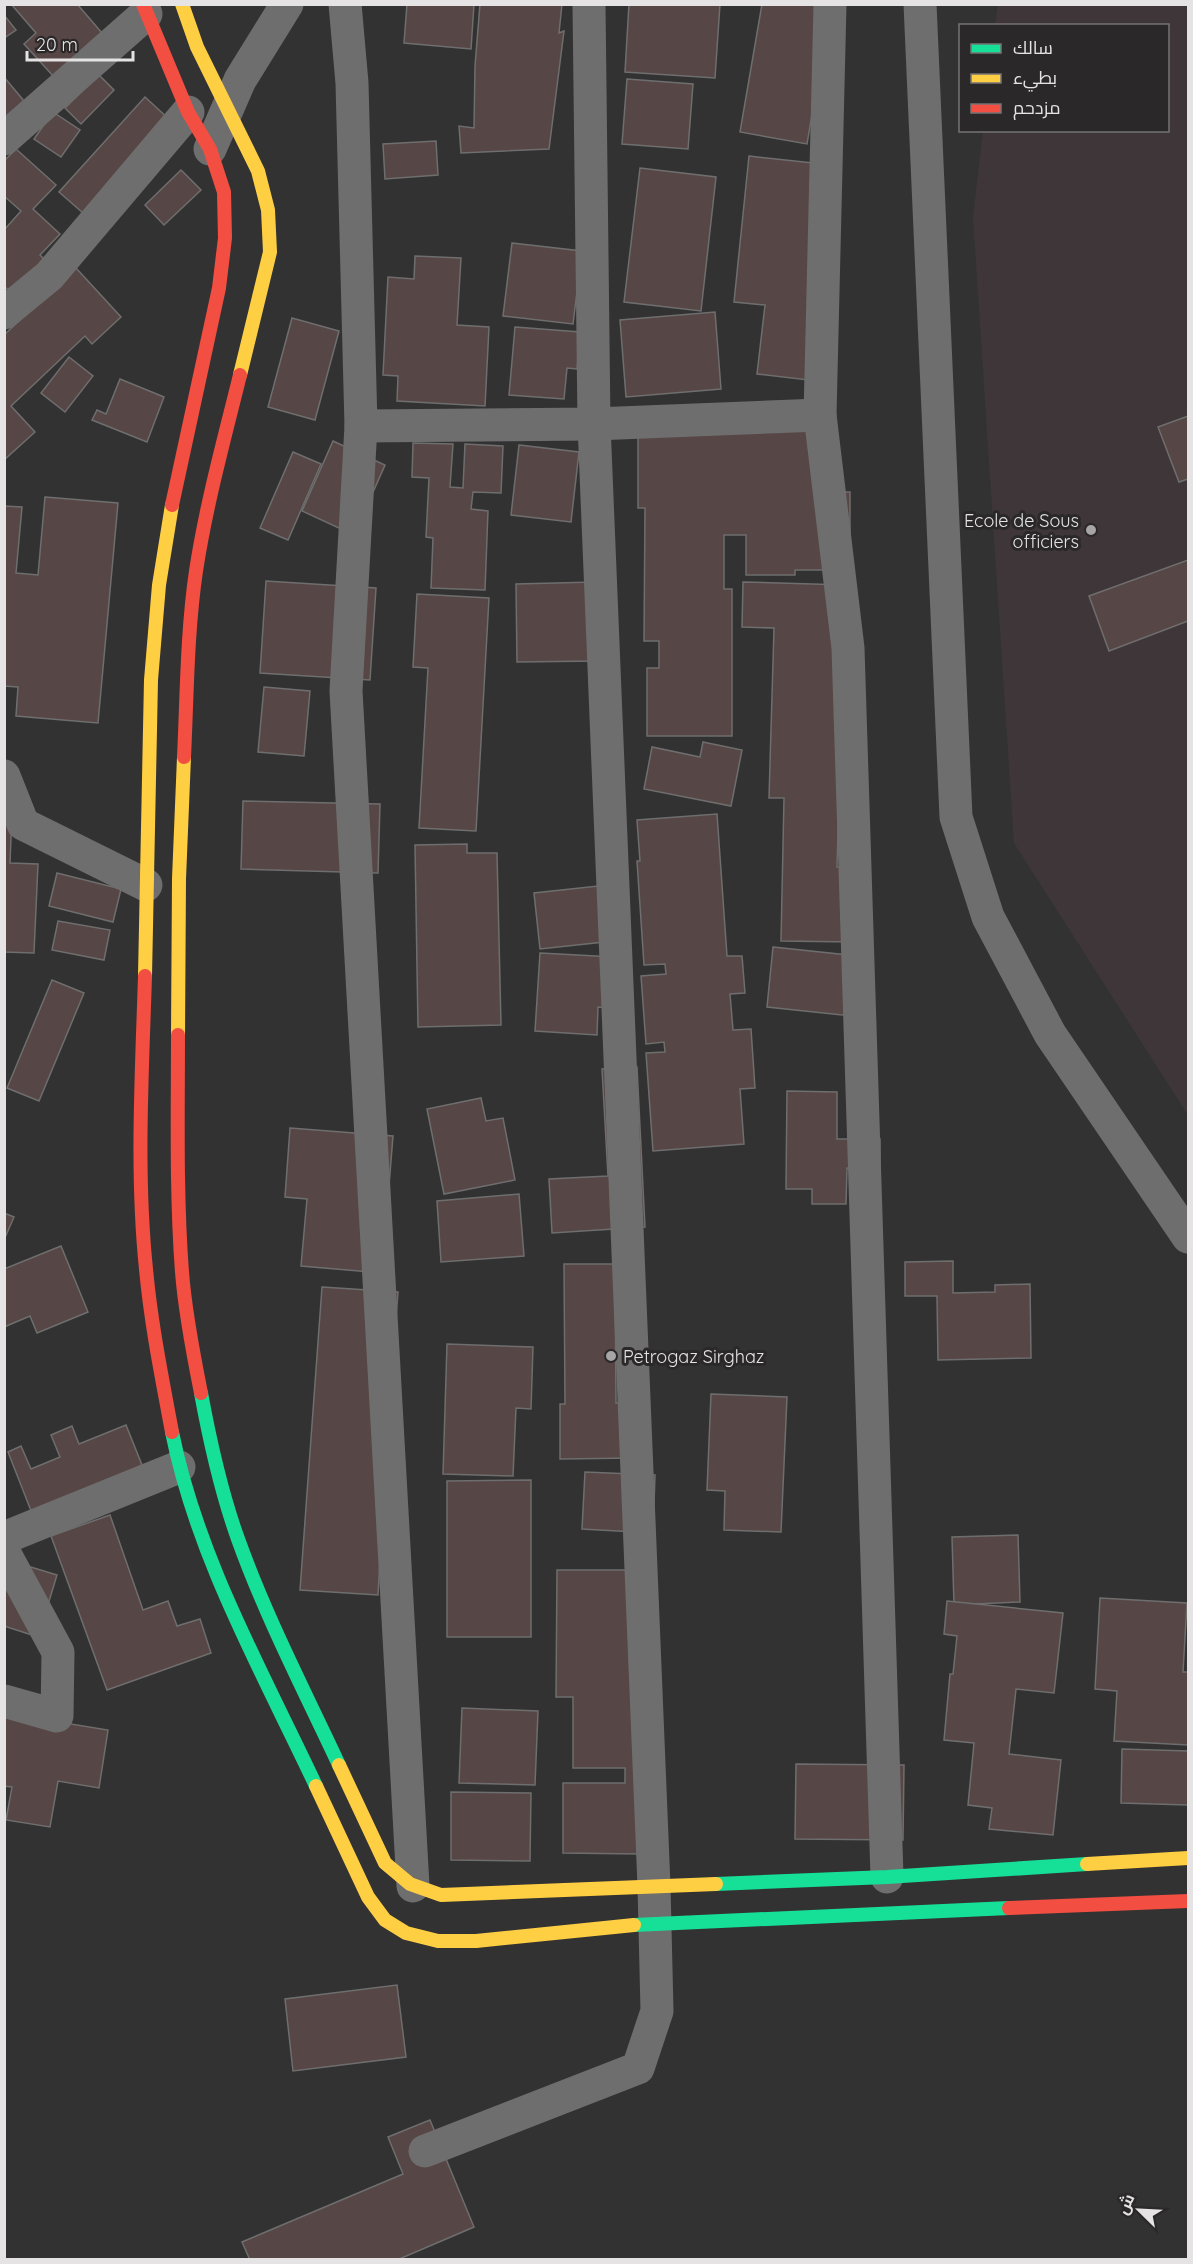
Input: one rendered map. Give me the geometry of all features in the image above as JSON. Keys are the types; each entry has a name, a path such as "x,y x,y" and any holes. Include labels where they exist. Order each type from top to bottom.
{"street":[{"path":"182,4 197,47 258,171 268,210 270,252 208,504 196,572 189,648 179,879 178,1169 182,1273 192,1350 212,1450 238,1538 268,1613 385,1863 399,1878 413,1886 441,1895 887,1877 1188,1858"},
{"path":"210,149 240,80 287,4"},
{"path":"345,4 352,83 361,426 345,691 413,1886"},
{"path":"425,2151 638,2068 657,2012 654,1886 594,424 589,4"},
{"path":"830,4 820,415 848,648 887,1877"},
{"path":"920,4 956,817 988,917 1050,1034 1188,1237"},
{"path":"4,139 145,9 188,112 210,149 224,192 225,238 219,288 173,499 159,585 151,680 142,1092 142,1192 146,1269 162,1380 179,1467 199,1532 225,1594 368,1897 385,1920 406,1934 438,1941 476,1941 655,1923 1188,1901"},
{"path":"4,313 50,276 188,112"},
{"path":"361,426 594,424 820,415"},
{"path":"4,776 22,824 146,885"},
{"path":"4,1538 179,1467"},
{"path":"4,1552 58,1652 57,1716 4,1701"}],"shaded area":[{"name":"Ecole de Sous officiers","path":"998,5 1188,5 1188,1115 1014,843 973,217 983,132 1169,132 1169,24 995,24"}],"building":[{"path":"11,4 77,4 102,33 54,77 24,44 36,33"},
{"path":"407,4 474,4 471,49 404,43"},
{"path":"480,4 562,4 559,33 564,31 549,149 461,153 459,126 474,128 475,66"},
{"path":"629,4 720,4 715,78 625,72"},
{"path":"762,4 831,4 807,144 740,132"},
{"path":"4,15 16,30 4,38"},
{"path":"99,75 114,90 81,124 65,108"},
{"path":"4,77 24,101 4,118"},
{"path":"627,79 693,84 688,149 622,144"},
{"path":"145,97 184,133 91,220 59,192"},
{"path":"53,112 80,130 61,157 34,139"},
{"path":"436,141 438,175 385,179 383,144"},
{"path":"16,149 56,185 33,209 60,234 40,255 49,264 17,298 4,286 4,230 21,211 4,196 4,161"},
{"path":"749,156 822,164 817,381 757,374 765,305 734,302"},
{"path":"640,168 716,177 701,311 624,302"},
{"path":"181,170 201,190 164,225 145,205"},
{"path":"512,243 582,251 573,324 503,316"},
{"path":"415,256 461,258 457,325 489,327 485,406 397,401 398,376 383,375 388,277 414,279"},
{"path":"76,268 121,317 92,344 85,336 11,406 35,432 4,460 4,335"},
{"path":"715,312 721,389 626,397 620,320"},
{"path":"292,318 339,331 315,420 268,407"},
{"path":"515,327 580,332 577,369 567,368 564,399 509,395"},
{"path":"69,357 93,376 65,412 41,393"},
{"path":"120,379 164,397 147,442 92,420 97,410 106,414"},
{"path":"1188,416 1188,479 1179,482 1158,427"},
{"path":"833,431 833,492 850,492 850,570 795,570 795,575 746,575 746,535 724,535 724,589 732,589 732,736 647,736 647,668 659,668 659,641 644,641 645,508 638,508 638,432"},
{"path":"333,441 385,465 354,535 302,511"},
{"path":"413,443 453,444 450,487 463,488 465,444 503,446 501,493 473,492 471,509 488,511 485,590 431,588 433,538 426,537 429,478 412,477"},
{"path":"519,445 579,452 571,522 511,515"},
{"path":"293,452 321,464 288,540 260,528"},
{"path":"45,497 118,503 98,723 16,716 18,687 4,686 4,506 22,507 16,573 38,575"},
{"path":"1188,560 1188,621 1109,651 1089,596"},
{"path":"266,581 376,588 370,680 260,673"},
{"path":"595,582 597,661 517,662 516,584"},
{"path":"743,582 845,585 837,867 857,868 854,942 781,941 784,798 769,798 774,628 742,627"},
{"path":"417,594 489,598 476,831 419,828 428,668 413,667"},
{"path":"264,687 310,691 304,756 258,752"},
{"path":"703,742 742,750 731,806 644,789 652,747 700,757"},
{"path":"4,786 13,786 10,863 38,864 34,953 4,952"},
{"path":"243,801 380,804 378,873 241,869"},
{"path":"717,814 727,956 742,956 745,993 730,994 733,1030 751,1029 755,1088 740,1089 744,1144 653,1151 646,1053 665,1052 664,1042 646,1044 641,976 666,974 665,964 644,965 637,861 640,861 637,820"},
{"path":"467,844 467,853 497,853 501,1025 418,1027 415,845"},
{"path":"57,873 121,889 113,922 49,906"},
{"path":"598,886 604,942 540,949 534,893"},
{"path":"58,921 110,930 104,960 52,950"},
{"path":"773,947 867,957 861,1017 767,1007"},
{"path":"540,953 614,957 611,1008 598,1007 597,1035 535,1031"},
{"path":"52,980 84,993 39,1101 7,1088"},
{"path":"637,1067 645,1227 552,1233 549,1179 608,1176 602,1069"},
{"path":"787,1091 837,1092 837,1139 880,1139 880,1169 847,1168 846,1204 812,1204 812,1189 786,1189"},
{"path":"481,1098 486,1121 503,1118 515,1180 444,1194 427,1109"},
{"path":"290,1128 393,1136 382,1273 301,1266 307,1199 285,1197"},
{"path":"519,1194 524,1256 441,1262 437,1201"},
{"path":"4,1213 14,1217 4,1240"},
{"path":"61,1246 88,1312 37,1333 30,1316 4,1327 4,1269"},
{"path":"953,1261 953,1293 995,1292 995,1285 1030,1284 1031,1358 938,1360 937,1296 905,1296 905,1262"},
{"path":"564,1264 615,1264 616,1403 634,1402 634,1458 560,1459 560,1404 565,1404"},
{"path":"322,1287 398,1292 378,1595 300,1590"},
{"path":"447,1344 533,1347 531,1409 516,1408 513,1476 443,1474"},
{"path":"711,1394 787,1397 781,1532 724,1530 725,1491 707,1490"},
{"path":"126,1425 142,1465 35,1521 8,1452 21,1446 31,1469 60,1457 51,1435 72,1426 79,1444"},
{"path":"585,1472 655,1475 653,1533 582,1529"},
{"path":"531,1480 531,1637 447,1637 447,1481"},
{"path":"110,1515 143,1610 168,1601 177,1626 200,1619 211,1653 107,1690 51,1536"},
{"path":"1018,1535 1020,1602 954,1605 952,1537"},
{"path":"11,1561 57,1575 38,1637 4,1626 4,1583"},
{"path":"557,1570 644,1570 640,1854 563,1853 563,1783 625,1783 625,1768 573,1768 573,1697 556,1697"},
{"path":"1100,1598 1187,1603 1183,1672 1188,1672 1188,1745 1114,1741 1117,1691 1095,1689"},
{"path":"947,1601 1063,1613 1054,1693 1016,1689 1009,1754 1061,1760 1053,1835 989,1829 992,1808 968,1805 974,1743 944,1740 950,1674 953,1674 957,1636 944,1634"},
{"path":"462,1708 538,1711 535,1785 459,1783"},
{"path":"4,1709 34,1718 108,1730 99,1788 58,1781 50,1827 6,1820 12,1787 4,1786"},
{"path":"1122,1749 1188,1751 1188,1805 1121,1803"},
{"path":"796,1764 904,1765 903,1840 795,1839"},
{"path":"451,1792 531,1793 530,1861 451,1860"},
{"path":"397,1985 406,2057 293,2071 285,1999"},
{"path":"430,2120 474,2227 397,2260 250,2260 242,2242 403,2174 388,2137"}],"traffic: fast":[{"path":"201,1393 216,1467 238,1539 273,1625 339,1765"},
{"path":"172,1432 197,1524 214,1569 316,1786"},
{"path":"716,1884 887,1877 1087,1864"},
{"path":"634,1925 1009,1908"}],"traffic: slow":[{"path":"182,4 197,47 258,171 268,210 270,252 240,375"},
{"path":"145,976 151,680 159,585 172,505"},
{"path":"178,1035 179,879 184,757"},
{"path":"339,1765 385,1863 410,1884 441,1895 716,1884"},
{"path":"316,1786 368,1897 385,1920 406,1933 438,1941 476,1941 634,1925"},
{"path":"1087,1864 1188,1858"}],"traffic: jam":[{"path":"143,4 188,112 210,149 224,192 225,238 219,288 172,505"},
{"path":"184,757 189,640 196,571 210,497 240,375"},
{"path":"145,976 141,1122 143,1233 151,1310 172,1432"},
{"path":"178,1035 180,1242 187,1317 201,1393"},
{"path":"1009,1908 1188,1901"}],"place":[{"name":"Ecole de Sous officiers","path":"1091,530"},
{"name":"Petrogaz Sirghaz","path":"611,1356"}]}
